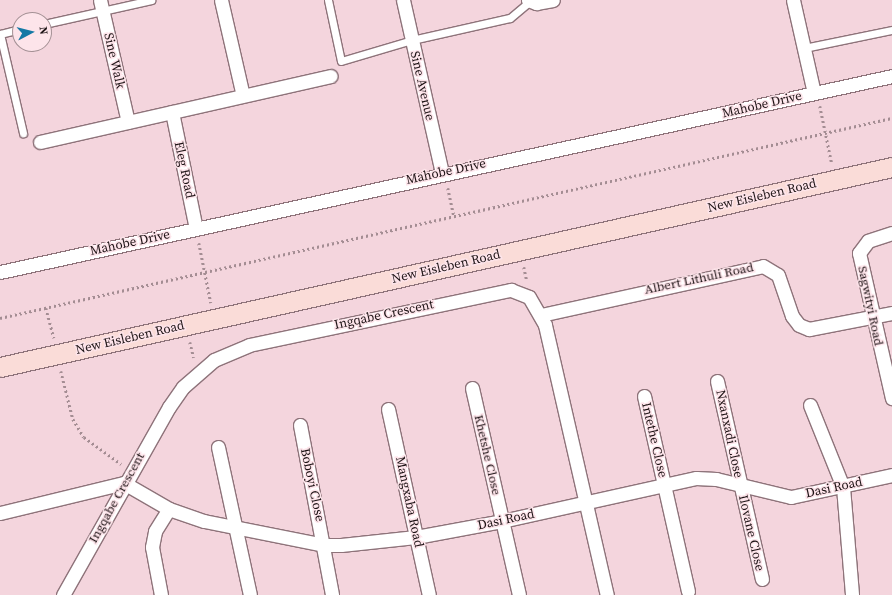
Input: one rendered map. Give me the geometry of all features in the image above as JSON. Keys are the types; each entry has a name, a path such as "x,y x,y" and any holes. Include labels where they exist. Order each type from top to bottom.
{"main road":[{"name":"New Eisleben Road","path":"0,367 892,167"}],"street":[{"path":"221,0 243,96"},
{"name":"Sine Avenue","path":"403,0 444,178"},
{"path":"529,0 553,0"},
{"path":"793,0 816,97"},
{"name":"Sine Walk","path":"101,5 128,122"},
{"path":"40,142 331,76"},
{"name":"Mahobe Drive","path":"0,272 196,228 444,178 816,97 892,76"},
{"name":"Eleg Road","path":"172,112 196,228"},
{"name":"Sagwityi Road","path":"892,233 868,241 859,253 872,317 892,398"},
{"name":"Albert Lithuli Road","path":"541,314 763,266 778,275 792,316 799,325 821,329 892,313"},
{"name":"Ingqabe Crescent","path":"63,595 124,483 169,407 198,372 225,354 249,345 498,290 521,292 529,297 541,314 607,595"},
{"name":"Nxanxadi Close","path":"717,381 740,486"},
{"name":"Khetshe Close","path":"472,388 519,595"},
{"name":"Intethe Close","path":"644,396 688,591"},
{"path":"810,405 843,487 852,595"},
{"name":"Mangxaba Road","path":"388,409 429,595"},
{"name":"Boboyi Close","path":"300,425 324,545 332,595"},
{"path":"218,447 250,595"},
{"name":"Dasi Road","path":"124,483 169,509 235,529 324,545 416,537 502,522 664,485 707,478 784,497 843,487 892,475"},
{"path":"0,513 124,483"},
{"name":"Ilovane Close","path":"740,486 762,579"},
{"path":"162,595 152,547 155,531 169,509"}],"lane":[{"path":"52,21 101,5 151,0"},
{"path":"328,0 341,61 412,40 510,18 529,0"},
{"path":"804,48 892,30"},
{"path":"12,31 0,34 23,133"}],"path":[{"path":"816,97 832,164"},
{"path":"0,318 892,118"},
{"path":"444,178 454,216"},
{"path":"196,228 214,319"},
{"path":"46,308 73,419 84,437 102,453 132,470"},
{"path":"186,325 198,372"}]}
